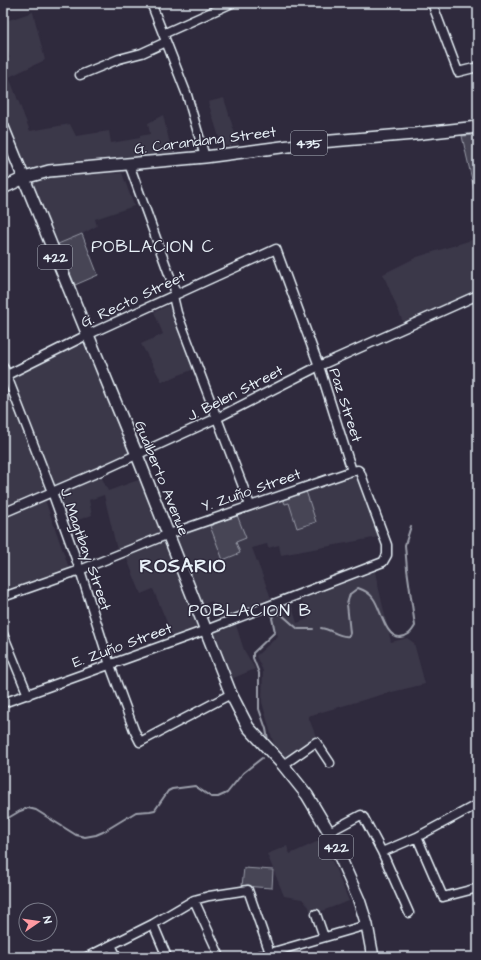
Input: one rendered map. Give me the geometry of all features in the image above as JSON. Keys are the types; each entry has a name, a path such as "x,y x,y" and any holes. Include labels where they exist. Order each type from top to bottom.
{"main road":[{"name":"Gualberto Avenue","path":"3,127 169,534 231,694 248,727 283,765 306,795 329,832 353,884 367,925 372,957"},
{"name":"G. Carandang Street","path":"3,188 24,178 49,171 205,157 320,142 478,127"}],"street":[{"path":"151,3 187,95 205,157"},
{"path":"163,34 232,3"},
{"path":"432,3 458,72 478,67"},
{"path":"80,75 119,59 142,53 166,42"},
{"path":"129,164 175,290 173,296 177,313 250,505"},
{"name":"G. Recto Street","path":"5,376 88,335 276,249"},
{"name":"Paz Street","path":"276,249 319,366 352,471 358,470 360,472 387,545 387,555 383,562"},
{"name":"J. Belen Street","path":"3,514 137,455 217,418 319,366 478,295"},
{"name":"J. Magtibay Street","path":"3,366 5,376 52,492 80,570 110,665 134,730 140,742 231,694"},
{"name":"Y. Zuño Street","path":"3,597 80,570 169,534 352,471"},
{"name":"E. Zuño Street","path":"3,703 206,630 383,562"},
{"path":"3,634 28,695"},
{"path":"283,765 316,742 330,763"},
{"path":"382,852 417,837 478,804"},
{"path":"329,832 361,816 364,818 382,852 409,913"},
{"path":"417,837 443,897 478,888"},
{"path":"86,957 153,924 194,900 209,896 248,890 270,953"},
{"path":"194,900 220,957"},
{"path":"316,914 324,937"},
{"path":"153,924 167,957"},
{"path":"256,957 367,925"},
{"path":"112,945 117,957"}],"shaded area":[{"path":"33,12 45,60 9,77 30,131 70,124 76,136 109,131 111,143 140,138 140,136 150,134 148,123 163,115 172,153 53,164 28,169 3,111 3,61 10,58 3,41 3,22"},
{"path":"224,98 238,144 222,147 208,102"},
{"path":"478,135 478,206 462,136"},
{"path":"122,173 134,206 95,219 97,226 59,244 46,218 32,182 49,176"},
{"path":"82,234 98,275 75,285 58,244"},
{"path":"478,238 478,290 403,322 383,274 417,257"},
{"path":"169,305 194,369 162,382 141,344 163,334 154,312"},
{"path":"83,343 132,453 54,487 11,377"},
{"path":"3,385 14,407 46,491 3,510"},
{"path":"100,474 108,491 141,479 160,533 117,550 104,495 89,500 92,515 67,524 56,493"},
{"path":"354,474 357,476 379,537 281,555 279,545 268,548 267,544 252,548 271,598 220,619 212,601 202,605 175,536 208,523"},
{"path":"306,491 316,522 297,528 289,503 285,504 282,497 291,497"},
{"path":"45,500 69,568 3,591 3,519"},
{"path":"237,515 246,538 236,542 240,553 223,560 210,526"},
{"path":"164,539 198,627 173,637 153,589 141,594 125,554"},
{"path":"375,572 391,642 407,638 414,643 425,684 308,716 319,744 286,764 275,749 262,702 263,671 256,656 278,636 268,611 291,603 297,623 308,619 301,598"},
{"path":"235,622 244,650 255,669 231,679 211,630"},
{"path":"321,840 334,865 349,901 311,915 309,907 302,899 284,896 267,854 287,846 290,854"},
{"path":"244,868 273,870 272,888 242,886"}],"waterway":[{"path":"321,628 338,635 349,636 347,604 350,594 358,588 370,594 373,598 387,628 391,633 400,637 411,632 415,626 405,545 411,526"},
{"path":"268,740 259,709 259,673 253,658 253,653 275,632 272,618 274,614 281,614 298,629 313,629"},
{"path":"3,821 28,808 36,810 76,835 85,837 96,835 136,812 155,810 168,791 172,789 195,786 211,797 218,797 227,793 243,773 262,758"}],"district":[{"name":"POBLACION C","path":"153,246"},
{"name":"ROSARIO","path":"183,565"},
{"name":"POBLACION B","path":"250,610"}]}
